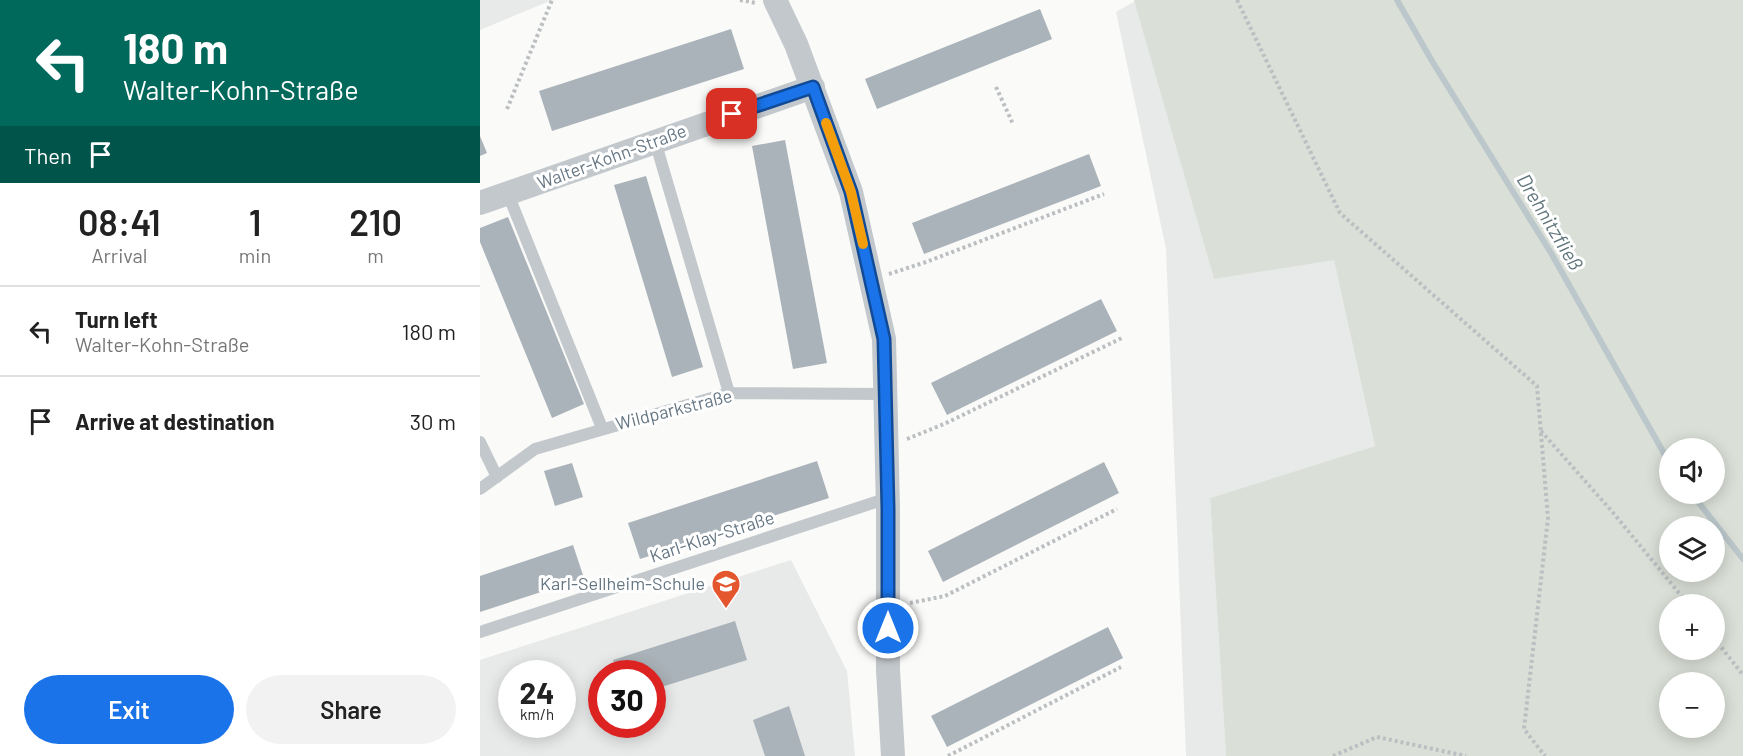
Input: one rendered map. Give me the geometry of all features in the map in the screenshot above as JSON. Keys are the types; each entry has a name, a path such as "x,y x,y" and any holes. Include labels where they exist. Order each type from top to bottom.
{"street":[{"path":"775,0 796,44 851,192 884,339 888,498 888,670 893,756"},
{"name":"Walter-Kohn-Straße","path":"480,203 813,87"}],"lane":[{"path":"655,141 729,393"},
{"path":"508,194 602,428"},
{"name":"Wildparkstraße","path":"480,489 535,449 729,393 885,394"},
{"path":"480,442 497,477"},
{"name":"Karl-Klay-Straße","path":"480,632 888,498"}],"path":[{"path":"507,110 552,0"},
{"path":"1237,0 1340,213 1537,386 1548,518 1524,729 1545,756"},
{"path":"996,87 1013,124"},
{"path":"871,280 926,262 1104,194"},
{"path":"886,447 944,424 1122,338"},
{"path":"1541,430 1680,594"},
{"path":"888,607 945,596 1117,508"},
{"path":"1725,652 1743,675"},
{"path":"948,756 1121,667"},
{"path":"1333,756 1377,737 1466,756"}],"shaded area":[{"path":"480,0 552,0 480,30"},
{"path":"1134,0 1743,0 1743,756 1226,756 1210,498 1375,446 1334,260 1214,279"},
{"path":"1135,1 1214,279 1334,259 1375,446 1210,498 1226,756 1186,756 1166,249 1116,12"},
{"name":"Karl-Sellheim-Schule","path":"791,560 847,671 855,756 480,756 480,660"}],"building":[{"path":"1040,9 1052,39 877,109 865,79"},
{"path":"731,29 744,69 552,131 539,91"},
{"path":"480,136 487,153 480,156"},
{"path":"785,140 827,363 793,369 752,146"},
{"path":"1089,154 1101,186 924,254 912,223"},
{"path":"646,176 703,367 672,377 614,185"},
{"path":"508,217 584,404 552,418 480,242 480,228"},
{"path":"1101,299 1117,331 947,415 931,383"},
{"path":"817,461 829,498 640,559 628,523"},
{"path":"1104,462 1119,493 943,582 928,551"},
{"path":"572,463 583,497 555,506 544,471"},
{"path":"573,545 584,578 480,612 480,576"},
{"path":"735,621 747,660 666,686 666,660 613,660"},
{"path":"1108,627 1123,658 947,747 931,716"},
{"path":"789,706 805,756 765,756 753,720"}],"waterway":[{"name":"Drehnitzfließ","path":"1397,0 1432,61 1551,253 1659,444"},
{"name":"Drehnitzfließ","path":"1700,504 1743,559"}],"slow traffic":[{"path":"826,123 851,192 863,244"}],"place":[{"name":"Karl-Sellheim-Schule","path":"726,610"}],"route":[{"path":"732,114 813,87 851,192 884,339 888,628"}]}
